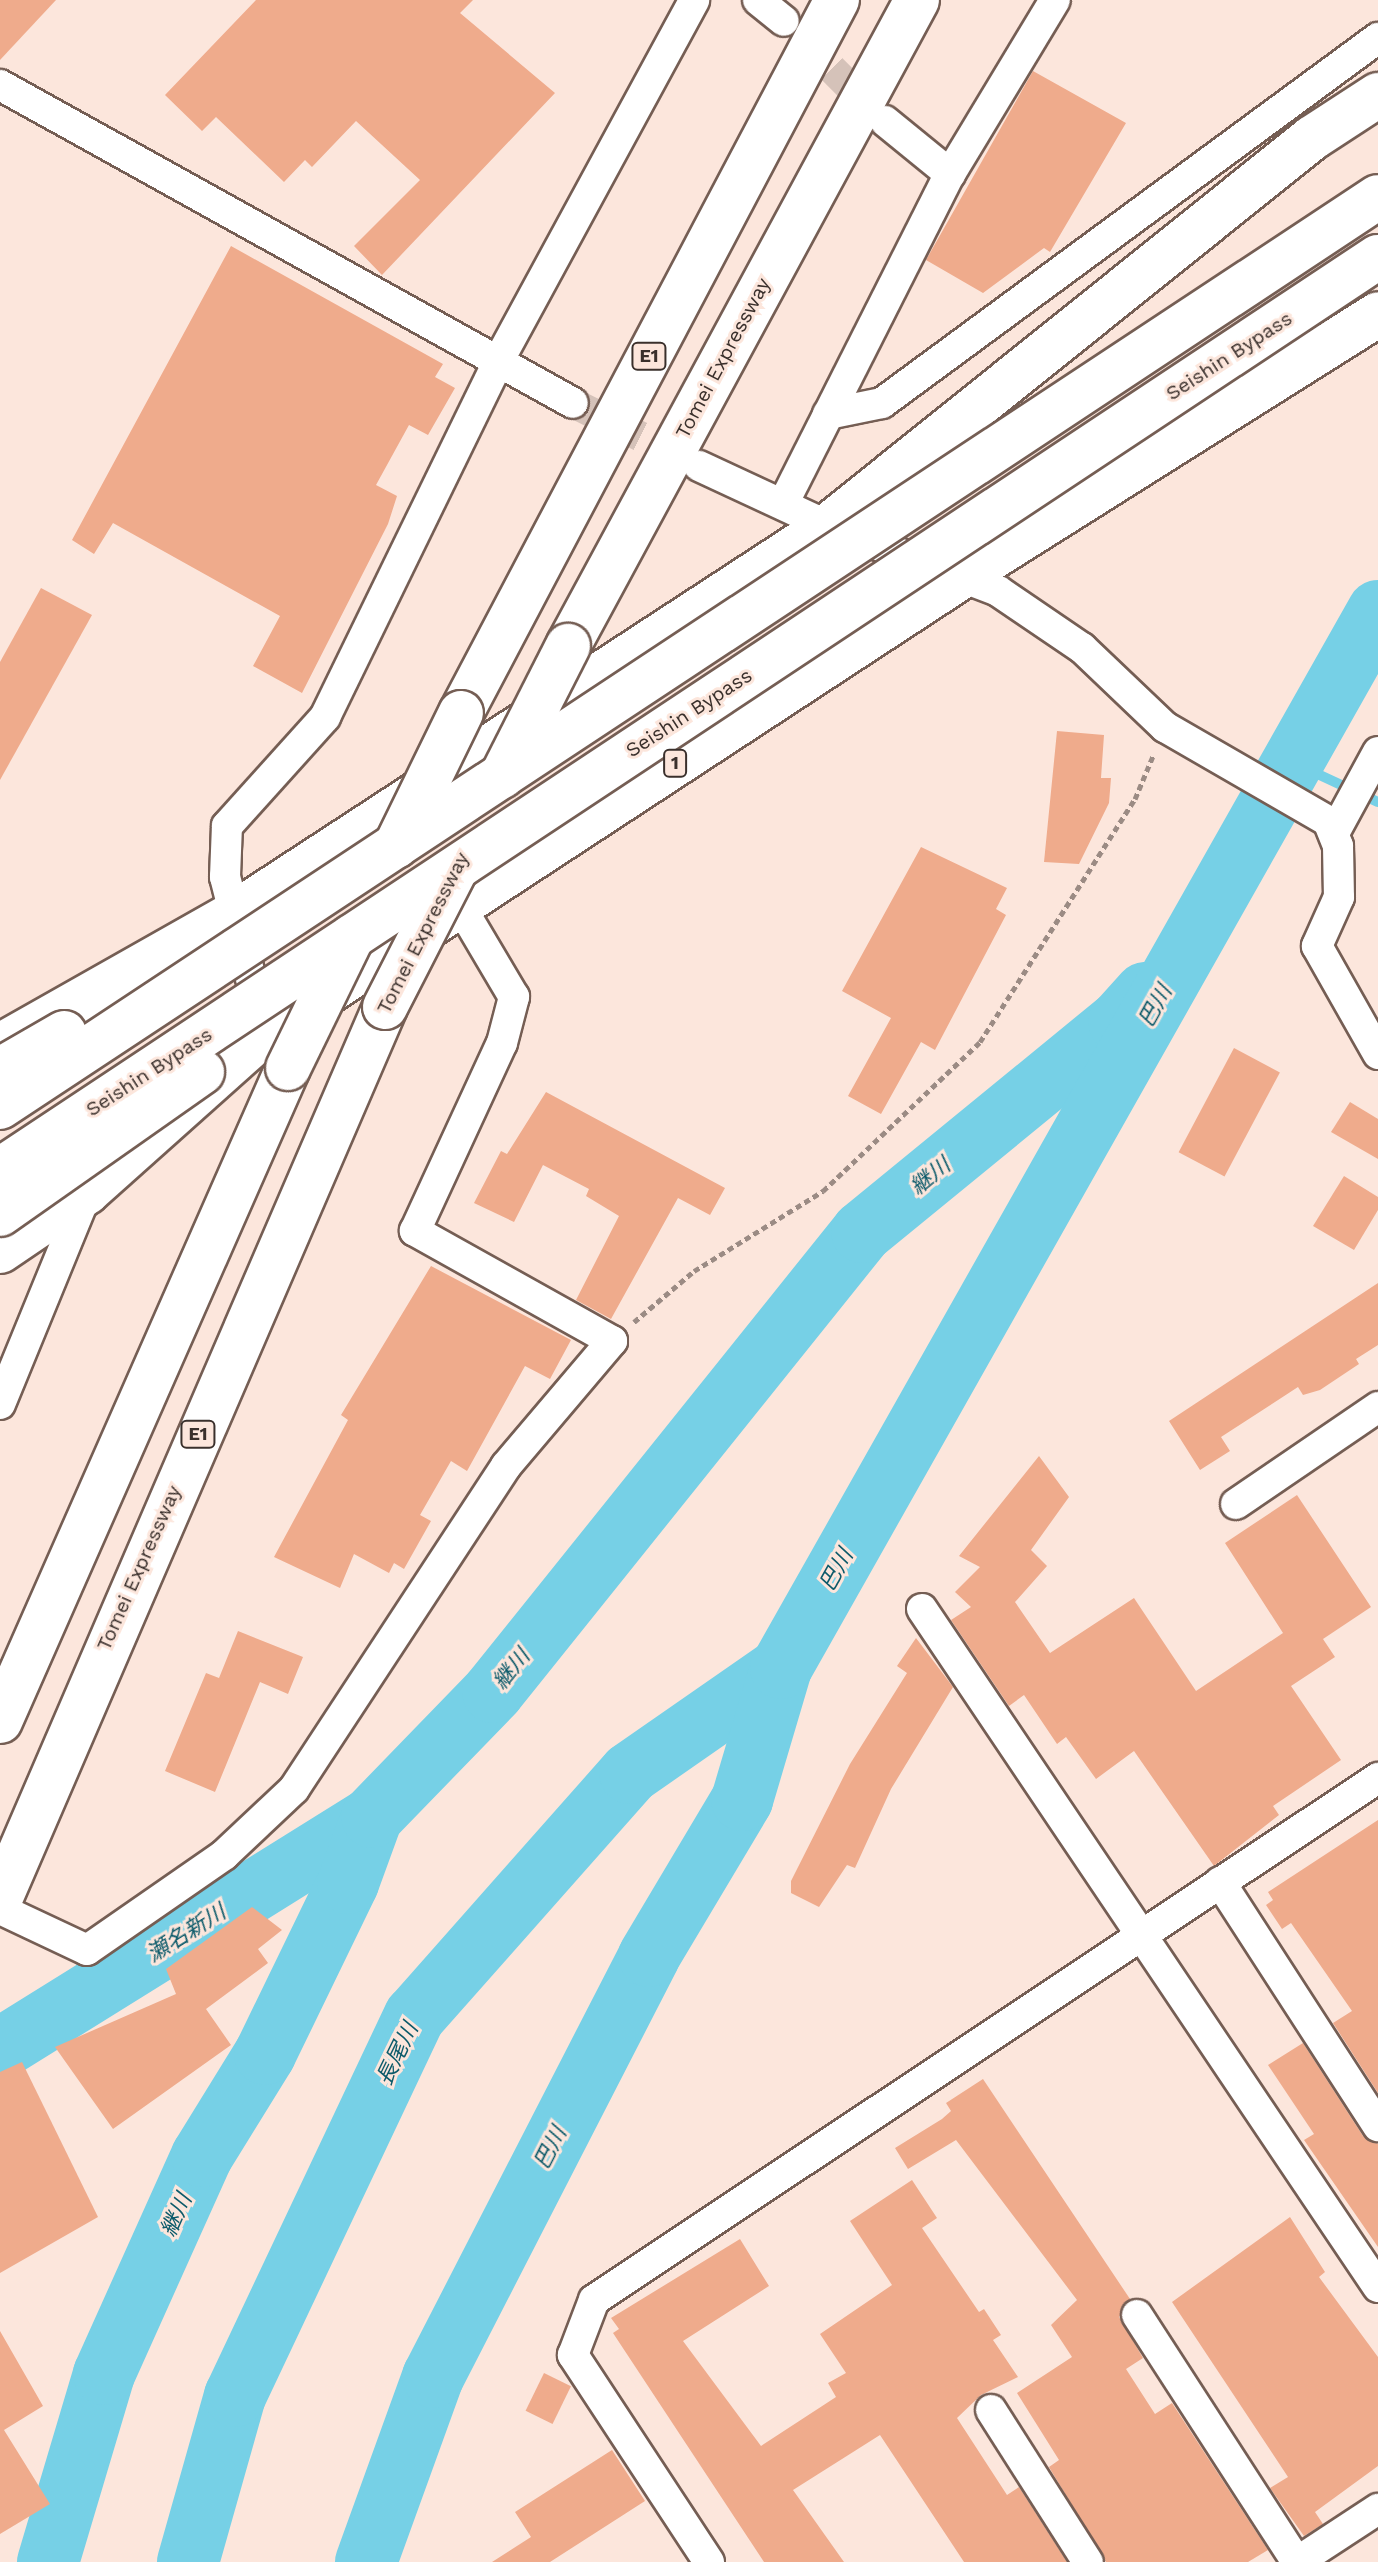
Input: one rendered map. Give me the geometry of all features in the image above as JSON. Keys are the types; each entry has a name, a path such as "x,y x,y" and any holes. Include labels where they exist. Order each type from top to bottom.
{"highway":[{"name":"E1","path":"0,1721 277,1050 461,713 837,0"},
{"name":"Tomei Expressway","path":"7,1881 385,1007 568,646 917,0"},
{"path":"0,1047 232,915 828,526 1312,138 1378,95"},
{"path":"0,1107 1378,197"},
{"name":"Seishin Bypass","path":"0,1170 1378,257"},
{"name":"1","path":"0,1251 87,1192 277,1050 459,904 961,577 1378,314"},
{"path":"0,1070 470,797"},
{"name":"1","path":"0,1214 214,1063 486,847"}],"street":[{"path":"277,1050 232,915 227,826 325,717 500,358 694,0"},
{"path":"758,0 784,21"},
{"path":"783,504 950,174 1055,0"},
{"path":"828,414 882,403 1378,38"},
{"path":"0,85 500,358 573,403"},
{"path":"885,121 950,174"},
{"path":"699,466 828,526 998,591 1082,648 1171,731 1331,827"},
{"path":"1378,752 1331,827 1339,897 1317,946 1378,1054"},
{"path":"0,1909 87,1950 224,1855 294,1789 506,1466 612,1341 415,1231 502,1043 514,997 459,904"},
{"path":"0,1404 87,1192"},
{"path":"1236,1504 1378,1407"},
{"path":"922,1609 1378,2287"},
{"path":"709,2562 573,2355 594,2300 1378,1778"},
{"path":"1220,1882 1378,2126"},
{"path":"1137,2315 1308,2559 1378,2509"},
{"path":"991,2410 1088,2562"}],"path":[{"path":"612,1341 694,1271 823,1191 980,1042 1135,799 1171,731"}],"building":[{"path":"0,0 56,0 0,60"},
{"path":"256,0 473,0 460,13 555,93 382,275 354,246 420,180 356,121 312,167 305,160 284,182 216,117 202,131 165,95"},
{"path":"1033,71 1126,123 1050,252 1044,248 983,293 926,260"},
{"path":"231,246 443,364 435,377 455,388 428,435 409,425 376,485 397,496 388,524 302,693 253,666 280,616 113,523 94,554 72,540"},
{"path":"41,588 92,615 0,780 0,662"},
{"path":"1057,731 1104,735 1101,778 1111,778 1109,803 1079,864 1044,862"},
{"path":"921,847 1007,888 996,909 1006,915 935,1050 921,1042 881,1114 848,1096 891,1018 842,991"},
{"path":"1234,1048 1280,1072 1225,1177 1179,1152"},
{"path":"546,1092 725,1188 710,1215 678,1198 611,1319 576,1300 619,1216 586,1196 589,1189 543,1165 514,1222 474,1203 501,1151 507,1154"},
{"path":"1350,1102 1378,1119 1378,1159 1331,1132"},
{"path":"1344,1176 1378,1197 1378,1210 1354,1250 1313,1226"},
{"path":"431,1266 571,1340 550,1379 525,1366 467,1471 451,1461 420,1515 431,1521 404,1569 394,1563 389,1573 354,1554 340,1588 274,1557 348,1420 341,1415"},
{"path":"1378,1283 1378,1345 1356,1359 1359,1364 1320,1390 1303,1395 1298,1387 1221,1437 1230,1451 1200,1470 1169,1421"},
{"path":"1039,1456 1069,1497 1031,1550 1047,1566 1015,1602 1050,1653 1134,1598 1196,1691 1283,1633 1225,1543 1297,1495 1371,1607 1323,1639 1335,1657 1291,1686 1341,1760 1273,1806 1279,1815 1214,1866 1134,1751 1096,1779 1066,1737 1057,1744 1024,1695 1009,1706 951,1620 971,1607 955,1592 980,1567 959,1556"},
{"path":"238,1631 303,1657 288,1694 260,1682 215,1792 165,1771 206,1673 219,1678"},
{"path":"916,1638 953,1687 891,1789 855,1868 847,1865 819,1907 791,1893 791,1881 850,1764 907,1673 897,1666"},
{"path":"1378,1820 1378,2093 1333,2023 1352,2011 1291,1923 1282,1929 1266,1905 1273,1900 1268,1892"},
{"path":"252,1907 282,1930 258,1949 268,1963 206,2009 231,2045 113,2129 55,2047 176,1994 166,1969"},
{"path":"1303,2043 1363,2136 1378,2144 1378,2247 1304,2140 1314,2134 1268,2065"},
{"path":"22,2062 98,2217 0,2273 0,2072"},
{"path":"983,2079 1130,2299 1119,2317 1143,2358 1126,2369 1155,2414 1172,2403 1268,2550 1248,2562 1106,2562 1049,2467 1059,2460 1017,2393 1072,2357 1051,2325 1077,2300 956,2140 908,2169 895,2148 942,2119 951,2111 946,2103"},
{"path":"912,2180 937,2218 922,2228 979,2312 984,2309 1001,2335 993,2340 1018,2377 981,2395 957,2418 1007,2495 1019,2487 1067,2562 964,2562 880,2435 793,2490 844,2562 764,2562 613,2333 619,2329 611,2318 740,2239 769,2286 683,2341 761,2446 836,2397 828,2383 846,2373 820,2334 892,2285 850,2221"},
{"path":"1290,2217 1325,2272 1319,2277 1378,2357 1378,2466 1315,2512 1323,2524 1304,2536 1270,2488 1288,2477 1172,2302"},
{"path":"0,2331 43,2406 4,2430 50,2504 0,2534"},
{"path":"544,2373 571,2386 553,2424 526,2411"},
{"path":"612,2450 645,2501 550,2562 492,2562 531,2537 515,2512"}],"waterway":[{"name":"巴川","path":"366,2562 433,2377 649,1956 742,1800 781,1668 1378,611"},
{"path":"1296,764 1378,802"},
{"name":"継川","path":"48,2562 104,2374 202,2156 265,2054 348,1883 372,1817 493,1692 862,1232 1119,1022 1145,993"},
{"name":"長尾川","path":"188,2562 235,2396 415,2016 630,1773 781,1668"},
{"name":"瀬名新川","path":"0,2049 372,1817"}],"tunnel":[{"path":"800,37 876,113"},
{"path":"573,403 690,461"}]}
